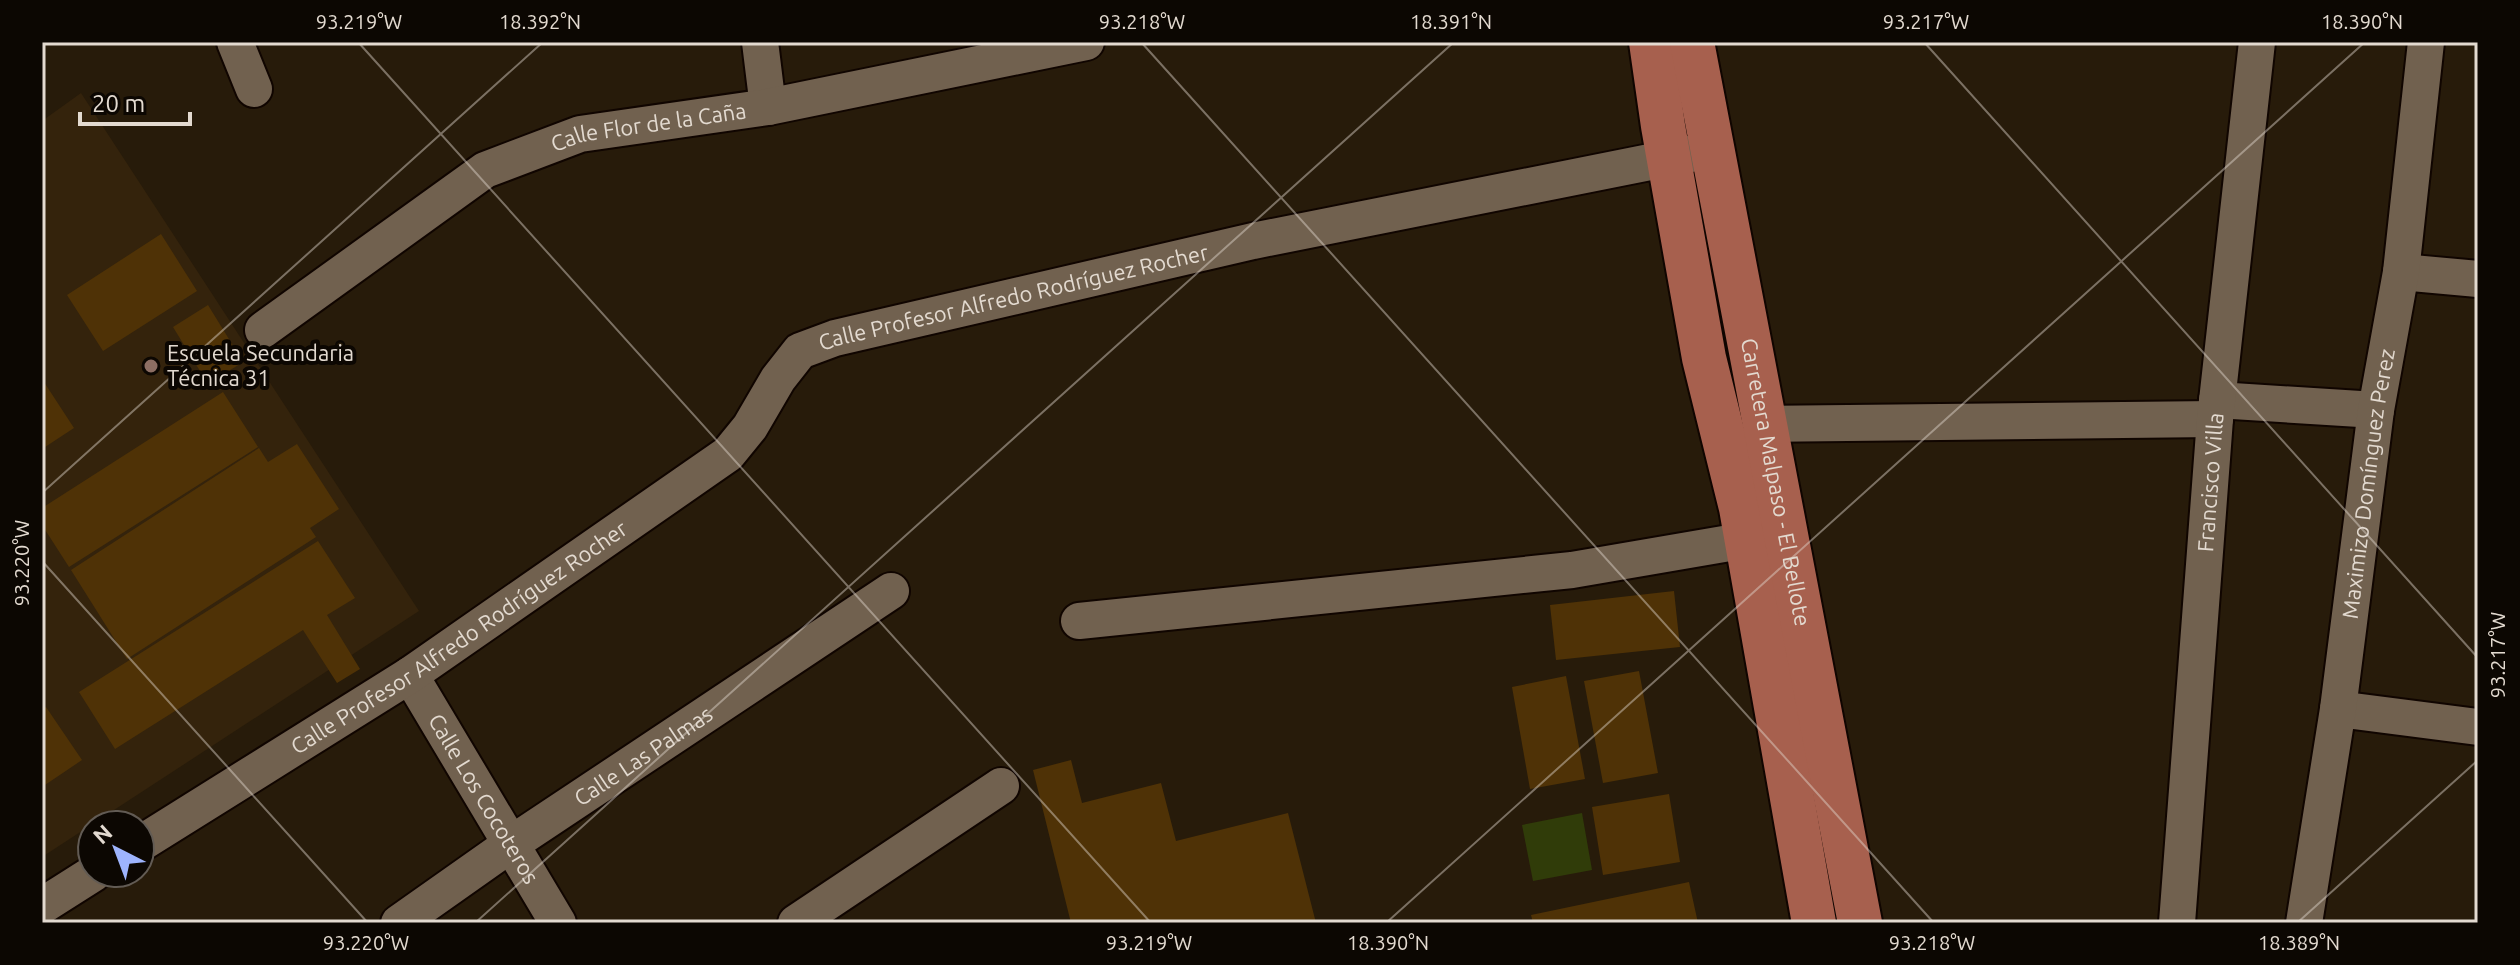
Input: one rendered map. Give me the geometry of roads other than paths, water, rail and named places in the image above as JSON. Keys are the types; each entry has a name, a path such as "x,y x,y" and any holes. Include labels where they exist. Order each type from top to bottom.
{"main road":[{"name":"Carretera Malpaso - El Bellote","path":"1651,42 1704,358 1747,540 1814,923"},
{"name":"Carretera Malpaso - El Bellote","path":"1692,42 1860,923"}],"street":[{"path":"235,42 254,89"},
{"path":"760,42 768,107"},
{"name":"Calle Flor de la Caña","path":"263,330 485,170 580,134 768,107 1086,42"},
{"name":"Francisco Villa","path":"2177,923 2216,410 2257,42"},
{"name":"Maximizo Domínguez Perez","path":"2304,923 2338,709 2376,410 2401,272 2426,42"},
{"name":"Calle Profesor Alfredo Rodríguez Rocher","path":"156,834 410,675 728,454 750,427 778,379 800,351 835,338 1253,241 1712,150"},
{"path":"2401,272 2478,279"},
{"path":"1763,424 2216,410 2376,410"},
{"path":"1079,621 1572,570 1747,540"},
{"name":"Calle Las Palmas","path":"399,923 511,844 891,591"},
{"name":"Calle Los Cocoteros","path":"410,675 558,923"},
{"path":"2338,709 2478,727"},
{"path":"796,923 1001,786"},
{"path":"42,906 76,884"}],"place":[{"name":"Escuela Secundaria Técnica 31","path":"151,366"}]}
